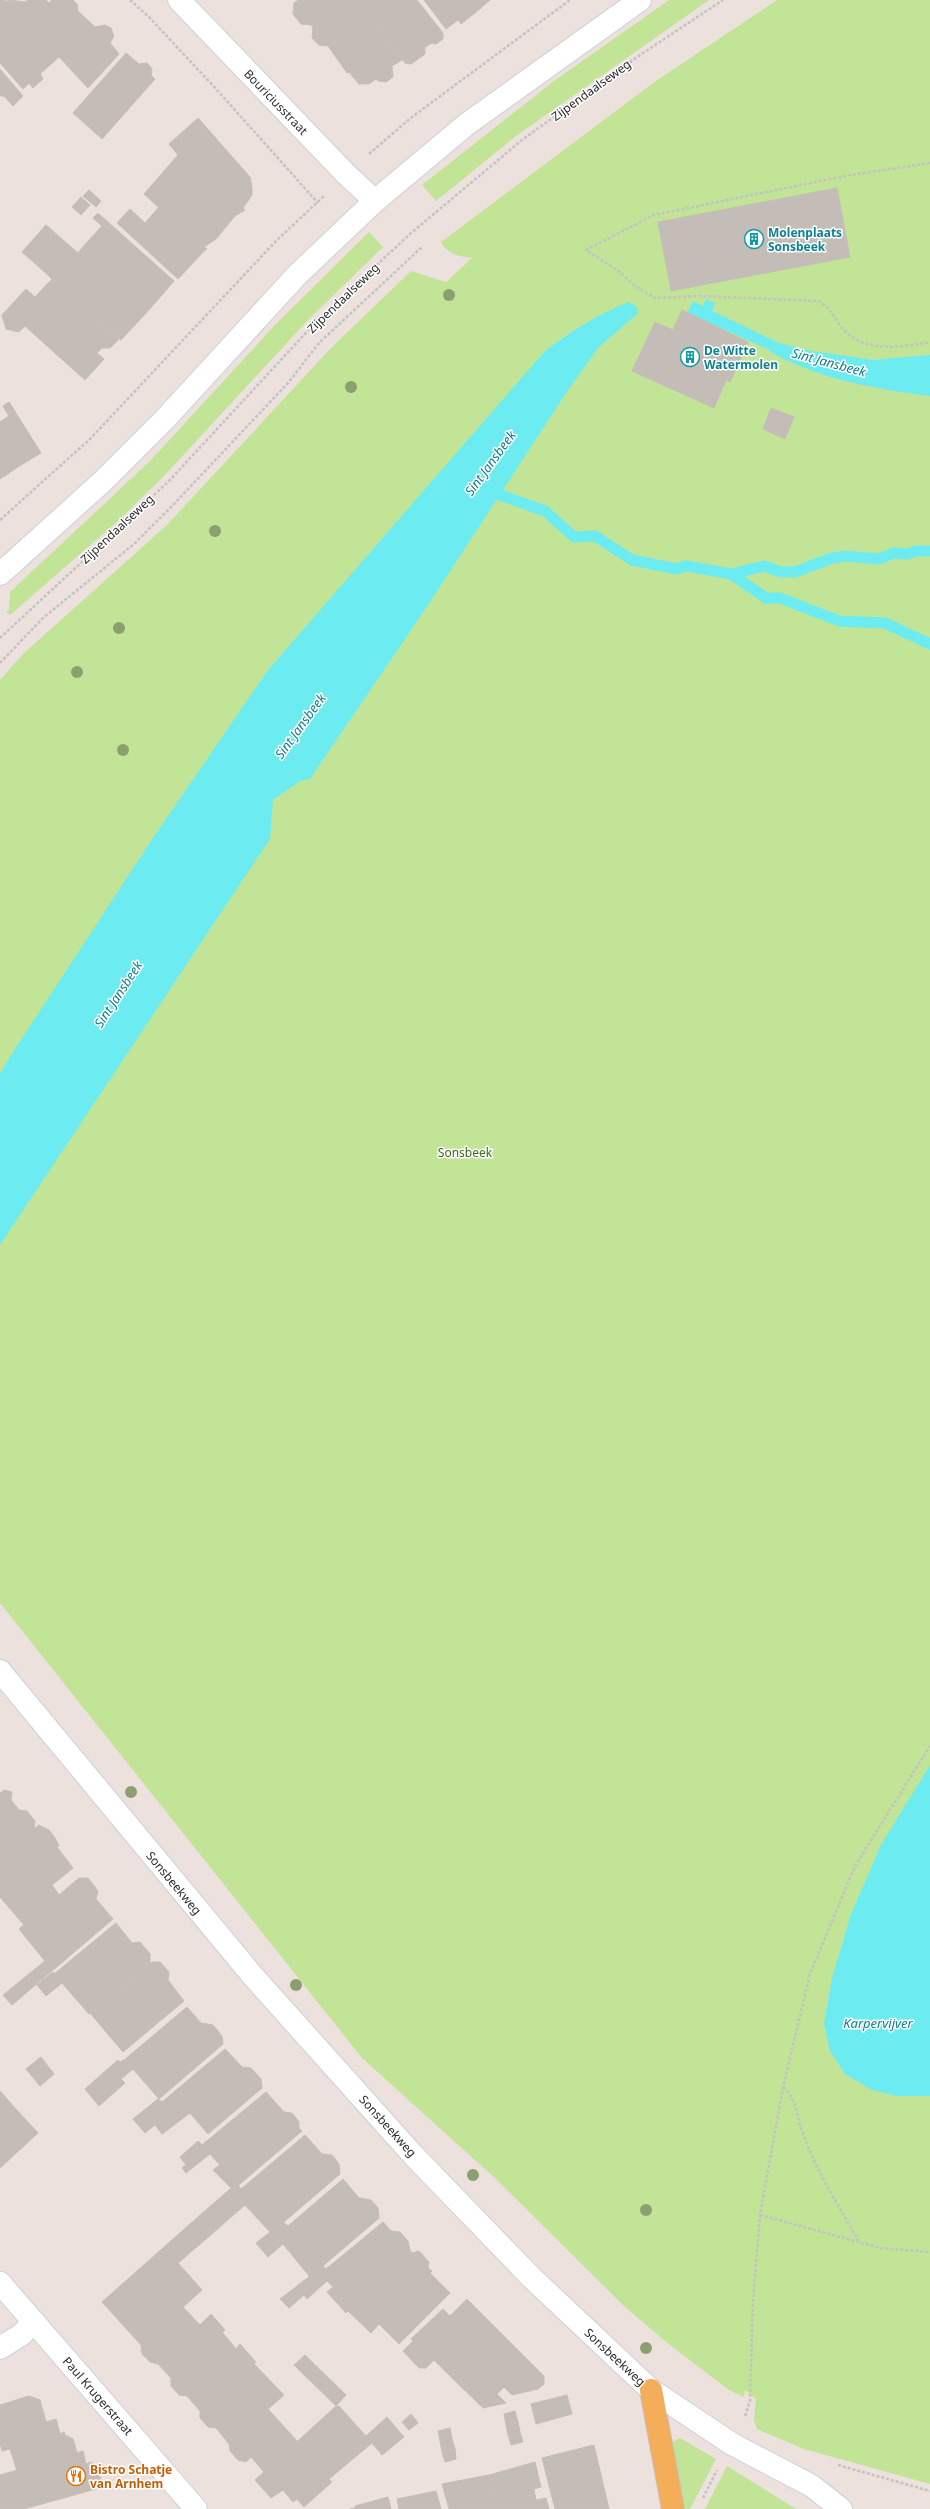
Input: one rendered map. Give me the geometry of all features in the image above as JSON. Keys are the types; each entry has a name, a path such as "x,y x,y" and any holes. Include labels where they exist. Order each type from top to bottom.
{"main road":[{"name":"Bouriciusstraat","path":"179,0 346,174 375,201"},
{"path":"3,573 103,482 165,419 297,275 375,201 467,124 640,0"},
{"name":"Sonsbeekweg","path":"0,1671 252,1975 414,2156 531,2277 651,2390 732,2444 812,2486 841,2509"},
{"name":"Paul Krugerstraat","path":"0,2283 196,2509"},
{"path":"0,2348 21,2335 34,2322"},
{"path":"651,2390 673,2509"}],"path":[{"path":"130,0 148,16 218,91 318,202"},
{"name":"Zijpendaalseweg","path":"0,638 168,482 316,322 410,234 522,140 640,55 722,0"},
{"path":"930,163 845,176 654,215 586,250 617,270 635,286 655,298 699,296 819,301 832,310 844,330 854,339 867,344 887,347 930,342"},
{"name":"Zijpendaalseweg","path":"0,663 43,618 134,544 288,383 319,344 422,247"},
{"path":"700,2502 732,2444 750,2402 753,2301 760,2215 783,2087 810,1974 832,1916 855,1866 930,1746"},
{"path":"783,2087 790,2093 796,2105 812,2157 858,2241"},
{"path":"760,2215 881,2248 930,2252"}],"green space":[{"path":"669,0 709,0 516,136 436,201 422,185 554,81"},
{"name":"Sonsbeek","path":"777,0 930,0 930,2484 804,2449 757,2429 754,2420 756,2399 745,2390 744,2397 729,2390 666,2342 624,2306 496,2179 362,2058 0,1603 0,680 23,654 167,525 331,348 411,271 446,282 472,258 450,252 441,242 653,83"},
{"path":"369,232 383,247 308,320 164,476 118,521 10,615 6,612 9,610 10,592 150,461 276,324"},
{"path":"680,2438 716,2459 690,2509 683,2509 671,2443"},
{"path":"727,2466 796,2509 705,2509"}],"water":[{"name":"Sint Jansbeek","path":"706,299 715,303 712,311 779,343 812,351 873,360 930,355 930,396 889,390 847,381 827,376 788,361 769,351 770,350 687,313 693,301 703,306"},
{"name":"Sint Jansbeek","path":"629,302 637,307 638,313 598,348 566,393 430,602 310,779 300,781 273,800 270,839 0,1245 0,1074 153,838 268,670 544,352 585,324 606,312"},
{"name":"Karpervijver","path":"930,1765 930,2096 897,2096 872,2090 845,2074 830,2051 824,2024 832,1978 851,1914 881,1845"}],"building":[{"path":"0,0 7,1 59,57 40,74 43,79 33,88 29,83 23,89 0,63"},
{"path":"28,0 46,0 49,3 52,0 73,0 77,4 78,11 95,27 105,25 111,28 114,36 110,43 119,54 88,88 7,1 25,2"},
{"path":"298,0 357,0 402,60 392,66 393,77 386,82 378,81 376,79 369,84 359,84 349,72 347,73 328,46 319,45 312,38 313,28 311,25 301,24 293,14 294,3"},
{"path":"357,0 417,0 443,33 443,39 436,44 432,43 425,47 425,54 411,64 405,63"},
{"path":"424,0 475,0 481,8 461,24 458,20 446,29"},
{"path":"475,0 490,0 481,8"},
{"path":"126,53 139,64 147,63 152,69 151,75 155,79 102,139 73,113"},
{"path":"0,69 23,96 13,106 4,96 0,96"},
{"path":"198,118 250,177 252,188 252,195 243,208 245,210 235,216 216,239 204,247 207,249 205,250 144,194 178,155 169,144"},
{"name":"Molenplaats Sonsbeek","path":"837,188 850,257 671,291 658,222"},
{"path":"89,190 101,201 96,207 83,196"},
{"path":"81,197 90,205 81,215 72,207"},
{"path":"159,207 205,250 178,279 117,223 130,209 145,223"},
{"path":"99,214 174,281 148,311 81,249 102,226 93,218"},
{"path":"46,225 78,253 81,249 148,311 121,340 22,252"},
{"path":"49,276 119,339 110,348 102,348 97,353 104,359 85,380 25,326 19,332 6,329 2,315 26,289 35,297 52,279"},
{"name":"De Witte Watermolen","path":"682,310 748,342 730,382 726,380 714,408 632,371 655,322 673,330"},
{"path":"9,402 41,453 21,465 0,431 0,422 9,416 3,406"},
{"path":"771,408 794,417 785,439 763,429"},
{"path":"0,431 21,465 0,479"},
{"path":"4,1790 12,1792 11,1800 19,1810 27,1811 35,1821 34,1829 0,1857 0,1793"},
{"path":"39,1825 49,1830 59,1846 57,1847 73,1868 52,1885 59,1895 24,1925 0,1897 0,1857"},
{"path":"79,1878 88,1878 98,1891 96,1899 113,1919 12,2005 3,1995 45,1961 19,1929"},
{"path":"116,1923 132,1943 140,1942 150,1954 150,1963 89,2014 62,1983 46,1996 37,1985 53,1972 54,1974"},
{"path":"152,1962 160,1962 169,1972 168,1980 184,2001 123,2052 90,2013"},
{"path":"187,2007 201,2023 213,2025 222,2036 223,2044 159,2099 133,2069 121,2079 125,2083 99,2106 85,2089 118,2060 120,2062 124,2060"},
{"path":"225,2049 242,2067 251,2068 261,2079 262,2088 208,2134 190,2113 162,2134 155,2125 145,2133 133,2119 158,2099 162,2102"},
{"path":"41,2057 54,2074 40,2086 26,2069"},
{"path":"0,2091 15,2108 0,2120"},
{"path":"266,2092 284,2112 292,2113 299,2122 299,2128 302,2131 233,2190 213,2170 220,2165 210,2154 186,2173 182,2168 186,2165 180,2157 198,2141 202,2145"},
{"path":"15,2108 38,2133 0,2168 0,2120"},
{"path":"305,2135 322,2154 332,2155 339,2164 340,2174 271,2233 245,2205 213,2233 199,2216 230,2189 233,2190 238,2185 241,2189"},
{"path":"343,2179 359,2198 371,2200 378,2208 379,2218 310,2277 283,2244 268,2257 256,2243 283,2222 288,2226"},
{"path":"199,2216 213,2233 178,2263 202,2290 141,2345 102,2302"},
{"path":"383,2222 391,2231 400,2232 408,2241 410,2250 346,2313 327,2292 333,2287 327,2281 307,2299 304,2295 289,2308 280,2299 323,2266 326,2269"},
{"path":"410,2250 412,2253 419,2251 429,2262 428,2268 432,2271 430,2273 450,2293 399,2344 379,2324 371,2333 348,2311"},
{"path":"467,2299 496,2328 448,2374 434,2360 426,2368 419,2368 403,2351 413,2341 411,2339 443,2309 450,2316"},
{"path":"183,2307 200,2325 211,2314 225,2330 171,2378 158,2364 150,2362 142,2354 141,2345"},
{"path":"496,2328 544,2376 544,2384 538,2389 512,2395 504,2387 497,2394 506,2403 483,2408 448,2374"},
{"path":"222,2332 236,2349 240,2344 255,2361 200,2411 187,2396 179,2395 171,2386 171,2378"},
{"path":"305,2355 346,2395 336,2406 294,2365"},
{"path":"255,2361 256,2362 254,2364 284,2395 229,2444 216,2428 208,2427 200,2418 200,2411"},
{"path":"567,2395 572,2414 536,2424 531,2404"},
{"path":"29,2396 40,2400 46,2422 56,2419 60,2434 64,2432 65,2435 73,2439 77,2453 17,2471 10,2449 2,2451 0,2443 0,2405"},
{"path":"339,2406 372,2443 329,2479 332,2482 304,2507 297,2499 293,2502 283,2490 271,2498 255,2480 335,2407"},
{"path":"268,2409 297,2441 264,2472 251,2457 246,2462 238,2460 230,2451 229,2444"},
{"path":"515,2411 518,2422 506,2424 504,2414"},
{"path":"411,2414 418,2423 409,2430 402,2422"},
{"path":"387,2417 404,2437 382,2455 366,2436"},
{"path":"518,2422 520,2432 508,2435 506,2424"},
{"path":"450,2428 452,2439 440,2441 438,2431"},
{"path":"520,2432 523,2442 511,2445 508,2435"},
{"path":"452,2439 455,2449 442,2452 440,2441"},
{"path":"594,2445 609,2509 555,2509 542,2458"},
{"path":"455,2449 456,2459 445,2462 442,2452"},
{"path":"83,2451 86,2464 91,2462 97,2466 103,2487 24,2509 0,2509 0,2475"},
{"path":"535,2462 541,2487 534,2489 536,2500 546,2498 549,2509 498,2509 489,2475"},
{"path":"489,2475 498,2509 449,2509 442,2484"},
{"path":"436,2491 441,2509 399,2509 397,2499"},
{"path":"388,2497 391,2509 350,2509 355,2508 355,2506"}],"waterway":[{"name":"Sint Jansbeek","path":"489,486 500,495 545,511 574,537 595,536 632,560 677,569 686,566 731,574 764,566 781,572 795,572 832,558 846,556 878,559 894,553 907,554 916,551 930,551"},
{"path":"731,574 766,598 780,598 839,621 885,623 930,644"}],"place":[{"name":"Molenplaats Sonsbeek","path":"754,239"},
{"name":"De Witte Watermolen","path":"690,357"},
{"name":"Bistro Schatje van Arnhem","path":"76,2476"}]}
